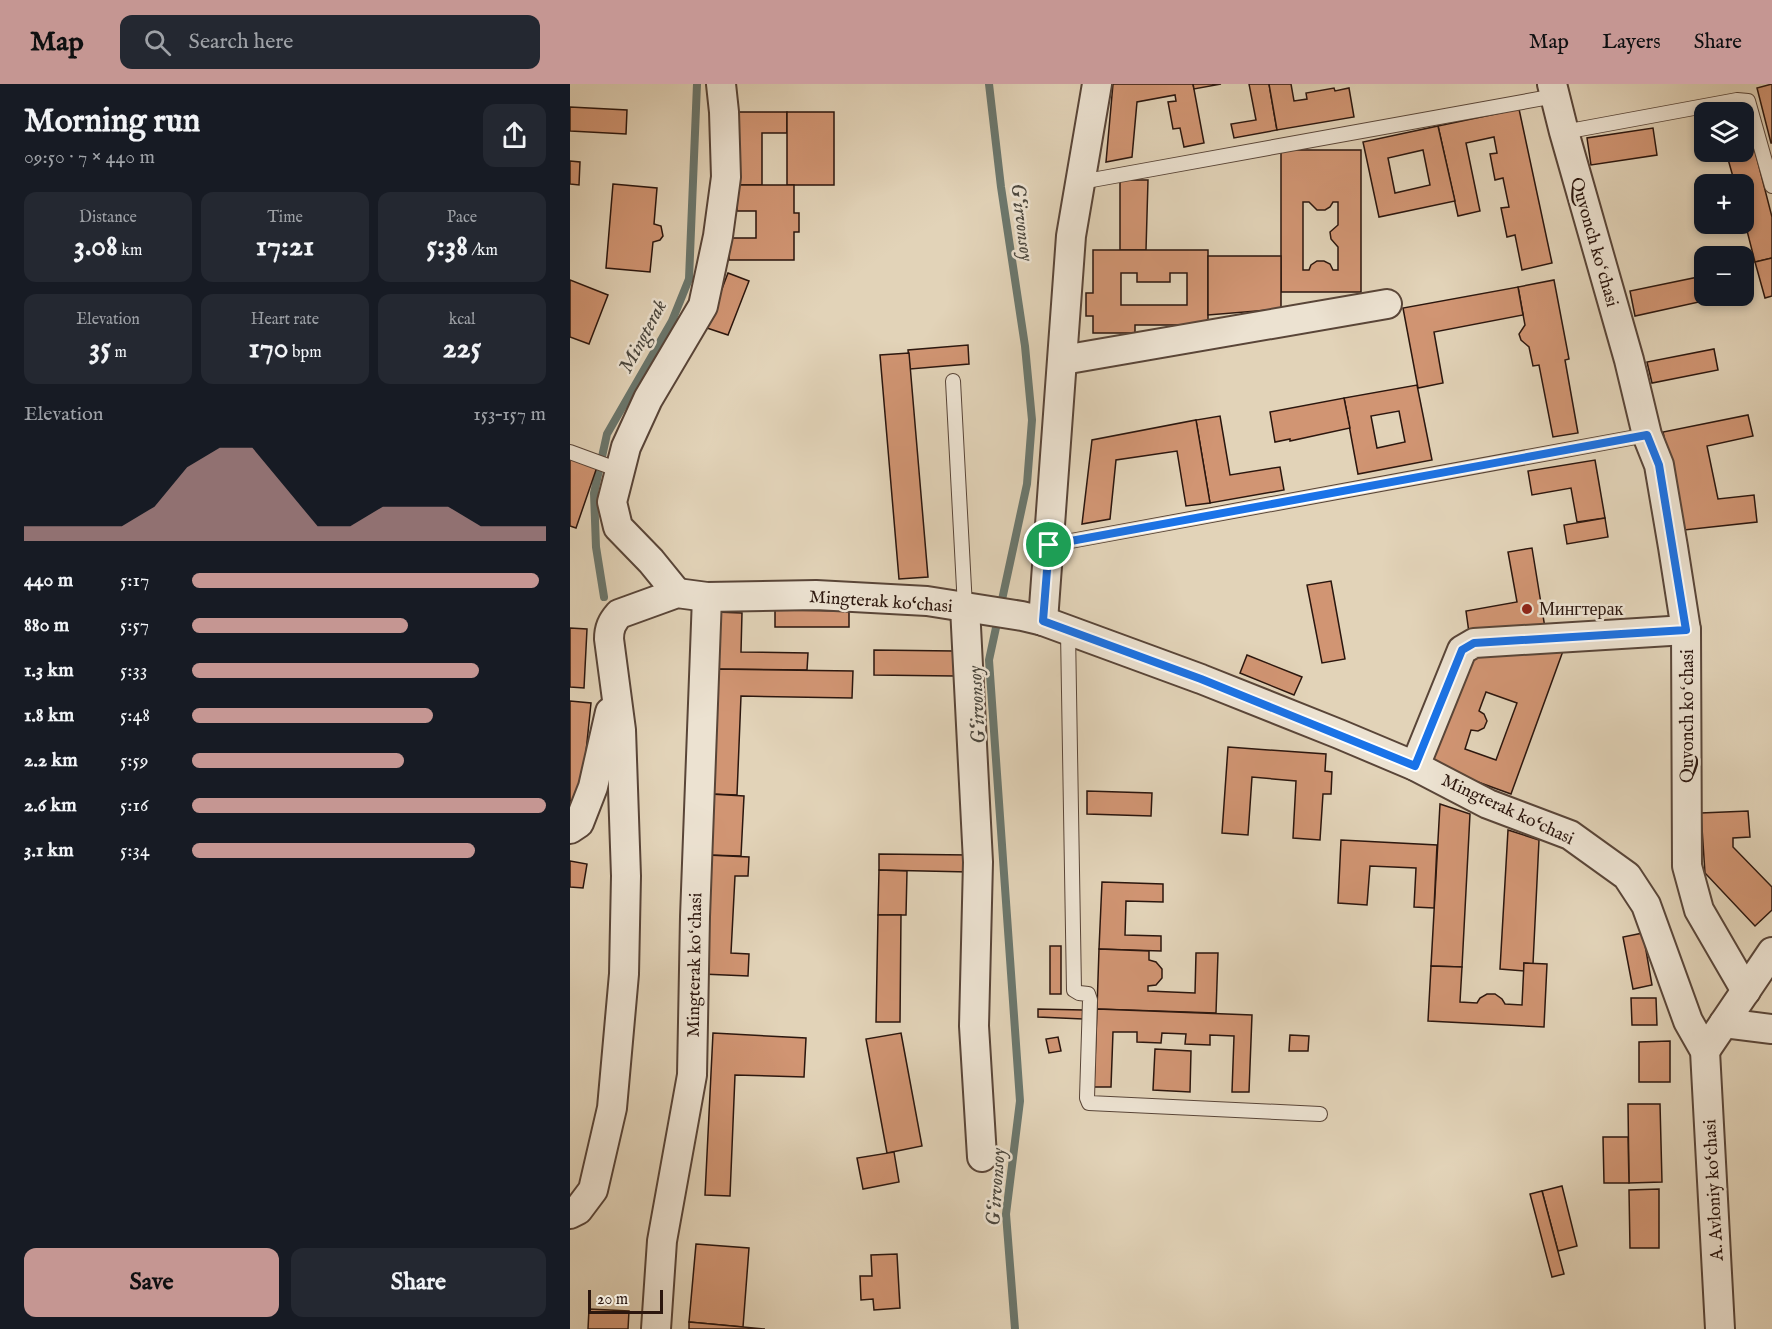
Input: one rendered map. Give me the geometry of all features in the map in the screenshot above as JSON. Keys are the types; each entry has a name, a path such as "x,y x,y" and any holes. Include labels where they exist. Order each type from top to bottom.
{"street":[{"path":"570,1214 578,1210 593,1191 596,1180 612,1108 624,974 626,876 621,730 609,628 619,614 677,593 651,561 618,527 612,502 626,447 648,399 704,306 718,236 726,177 721,84"},
{"path":"1044,623 1071,236 1097,84"},
{"name":"Quvonch koʻchasi","path":"1554,90 1629,360 1647,435 1659,465 1686,630 1687,866 1699,910 1746,991"},
{"path":"1063,360 1387,304"},
{"name":"Mingterak ko‘chasi","path":"677,593 707,597 816,595 927,601 1044,623 1201,679 1415,766 1488,804 1570,835 1627,876 1646,904 1688,1021 1705,1051"},
{"name":"Mingterak koʻchasi","path":"656,1329 662,1241 692,1075 695,917 707,597"},
{"path":"965,607 978,862 974,1026 982,1157"},
{"path":"1415,766 1462,650 1474,643 1686,630"},
{"path":"570,829 579,823 593,787 615,691"},
{"path":"1705,1051 1772,952"},
{"path":"1724,1023 1772,1029"},
{"name":"A. Avloniy ko‘chasi","path":"1705,1051 1720,1329"}],"lane":[{"path":"1081,182 1554,90"},
{"path":"1564,132 1737,100 1749,101 1772,186"},
{"path":"952,381 965,607"},
{"path":"1049,545 1647,435"},
{"path":"570,452 619,470"},
{"path":"1044,623 1074,990 1088,994 1090,1000 1087,1098 1089,1103 1320,1113"}],"building":[{"path":"1113,84 1193,84 1204,143 1184,147 1180,128 1173,129 1168,102 1176,101 1175,95 1137,102 1132,157 1106,162"},
{"path":"1193,84 1221,84 1194,89"},
{"path":"1249,84 1269,84 1277,130 1234,138 1231,124 1256,120"},
{"path":"1269,84 1291,84 1294,101 1307,99 1306,93 1349,88 1354,117 1277,130"},
{"path":"1772,84 1772,143 1771,143 1757,88"},
{"path":"570,107 627,110 626,134 570,131"},
{"path":"1519,109 1552,263 1522,270 1515,235 1507,237 1501,208 1509,207 1503,178 1495,180 1490,154 1497,153 1494,137 1466,143 1480,211 1458,216 1438,126"},
{"path":"737,112 787,112 787,133 762,133 762,185 737,185"},
{"path":"787,112 834,112 834,185 787,185"},
{"path":"1438,126 1455,201 1379,217 1363,142","holes":["1423,150 1430,185 1395,193 1388,158"]},
{"path":"1653,128 1657,155 1591,165 1587,138"},
{"path":"1754,147 1772,217 1772,258 1755,262 1754,246 1751,246 1748,234 1754,234 1754,174 1732,174 1729,162 1754,162"},
{"path":"1281,150 1361,150 1361,292 1281,292","holes":["1303,202 1309,202 1317,210 1325,210 1333,202 1338,202 1338,225 1330,232 1331,239 1338,247 1338,270 1333,270 1330,264 1324,261 1317,261 1311,265 1309,270 1303,270"]},
{"path":"570,161 580,162 579,185 570,184"},
{"path":"1120,180 1148,180 1146,250 1120,250"},
{"path":"613,184 657,188 654,224 661,226 663,236 660,240 653,242 650,272 606,268"},
{"path":"737,185 794,185 794,213 799,213 799,232 794,232 794,260 729,260 729,238 756,238 756,211 737,211"},
{"path":"1093,250 1208,250 1208,325 1135,325 1135,333 1093,333 1093,316 1086,316 1086,293 1093,293","holes":["1121,273 1137,273 1137,282 1170,282 1170,273 1187,273 1187,305 1121,305"]},
{"path":"1208,256 1281,256 1281,309 1208,315"},
{"path":"1772,258 1772,296 1765,298 1755,262"},
{"path":"728,273 749,281 728,335 707,328"},
{"path":"1694,278 1694,303 1635,316 1630,291"},
{"path":"570,280 608,295 589,344 570,337"},
{"path":"1554,280 1569,359 1565,360 1578,433 1553,437 1539,365 1533,366 1529,347 1521,340 1519,334 1525,325 1518,287"},
{"path":"1518,287 1523,315 1434,332 1443,383 1418,388 1403,308"},
{"path":"968,345 969,364 910,369 908,350"},
{"path":"1714,349 1718,370 1652,383 1647,362"},
{"path":"909,353 928,577 899,579 880,355"},
{"path":"1417,385 1432,460 1358,474 1344,398","holes":["1399,411 1405,442 1377,448 1371,416"]},
{"path":"1344,398 1350,428 1275,442 1270,412"},
{"path":"1748,415 1753,436 1707,446 1718,499 1754,495 1757,522 1684,530 1663,432"},
{"path":"1220,416 1230,475 1280,467 1284,490 1210,503 1196,420"},
{"path":"1196,420 1210,503 1186,506 1177,451 1116,460 1110,519 1082,524 1092,440"},
{"path":"570,457 597,467 576,528 570,526"},
{"path":"1595,460 1605,518 1577,522 1571,488 1532,495 1528,471"},
{"path":"1605,518 1608,537 1567,544 1564,525"},
{"path":"1532,548 1545,628 1470,640 1466,611 1517,602 1508,552"},
{"path":"1331,581 1345,659 1322,663 1307,585"},
{"path":"775,610 849,611 849,627 775,627"},
{"path":"716,612 742,613 741,652 808,653 807,670 715,669"},
{"path":"570,628 587,629 584,688 570,687"},
{"path":"1567,640 1511,794 1431,765 1473,650","holes":["1486,692 1517,703 1496,760 1465,749 1471,730 1478,731 1484,728 1487,721 1484,714 1479,711"]},
{"path":"874,650 954,651 954,676 874,675"},
{"path":"1247,655 1302,677 1294,695 1240,673"},
{"path":"715,669 853,671 852,698 741,696 737,795 710,794"},
{"path":"570,701 591,703 581,801 572,800 570,802"},
{"path":"1228,747 1326,754 1325,771 1332,772 1331,794 1323,794 1320,840 1293,838 1296,781 1252,777 1248,835 1222,833"},
{"path":"1087,791 1152,793 1151,816 1087,814"},
{"path":"710,794 744,796 741,856 707,855"},
{"path":"1440,804 1470,814 1462,967 1431,966"},
{"path":"1748,811 1750,837 1733,838 1733,847 1772,887 1772,910 1755,926 1705,873 1701,813"},
{"path":"1508,830 1539,840 1533,964 1524,963 1524,971 1500,969"},
{"path":"1341,840 1437,845 1434,908 1414,907 1416,868 1370,866 1367,905 1338,903"},
{"path":"879,854 970,855 969,872 879,870"},
{"path":"707,855 749,857 748,876 735,876 731,953 749,954 748,976 702,974"},
{"path":"570,861 587,864 583,888 570,887"},
{"path":"879,870 907,871 906,915 878,915"},
{"path":"1102,882 1163,884 1163,902 1126,901 1125,935 1161,936 1161,951 1099,949"},
{"path":"878,915 901,915 900,1022 876,1022"},
{"path":"1643,933 1652,985 1633,989 1623,937"},
{"path":"1050,946 1061,946 1061,994 1050,994"},
{"path":"1099,949 1149,951 1149,960 1156,962 1162,969 1162,978 1156,985 1148,986 1148,991 1195,993 1196,953 1218,953 1216,1013 1097,1009"},
{"path":"1524,963 1547,964 1544,1027 1428,1021 1431,966 1462,967 1460,1002 1477,1003 1487,994 1495,994 1505,1004 1522,1005"},
{"path":"1631,998 1656,998 1657,1025 1632,1025"},
{"path":"1038,1009 1083,1010 1083,1019 1038,1017"},
{"path":"1097,1009 1252,1015 1249,1092 1232,1092 1234,1036 1210,1035 1210,1045 1185,1044 1186,1034 1162,1033 1161,1043 1137,1042 1137,1032 1113,1032 1111,1087 1094,1087"},
{"path":"713,1033 806,1038 804,1077 735,1075 730,1196 705,1195"},
{"path":"901,1033 922,1146 887,1153 866,1039"},
{"path":"1290,1035 1309,1036 1308,1051 1289,1051"},
{"path":"1058,1037 1061,1051 1049,1053 1046,1039"},
{"path":"1670,1041 1670,1082 1639,1082 1639,1042"},
{"path":"1155,1049 1191,1051 1190,1092 1153,1090"},
{"path":"1628,1104 1660,1104 1662,1182 1629,1183"},
{"path":"1603,1137 1628,1137 1629,1183 1604,1183"},
{"path":"894,1152 899,1182 863,1189 857,1158"},
{"path":"1562,1186 1577,1246 1558,1251 1542,1191"},
{"path":"1659,1189 1659,1248 1630,1248 1629,1190"},
{"path":"1542,1191 1564,1274 1552,1277 1530,1194"},
{"path":"696,1244 749,1248 743,1327 689,1322"},
{"path":"897,1254 900,1308 874,1310 873,1299 861,1300 860,1276 872,1276 871,1255"},
{"path":"589,1309 629,1311 628,1329 588,1329"},
{"path":"689,1322 743,1327 765,1329 689,1329"}],"waterway":[{"name":"Mingterak","path":"604,597 596,547 594,493 607,434 672,321 689,279 697,84"},
{"name":"G‘irvonsoy","path":"989,84 1001,187 1025,346 1032,420 1027,484 989,660 1020,1101 1006,1214 1015,1329"}],"place":[{"name":"Мингтерак","path":"1527,609"}],"route":[{"path":"1647,435 1659,465 1686,630 1474,643 1462,650 1415,766 1201,679 1043,621 1049,545 1647,435"}]}
